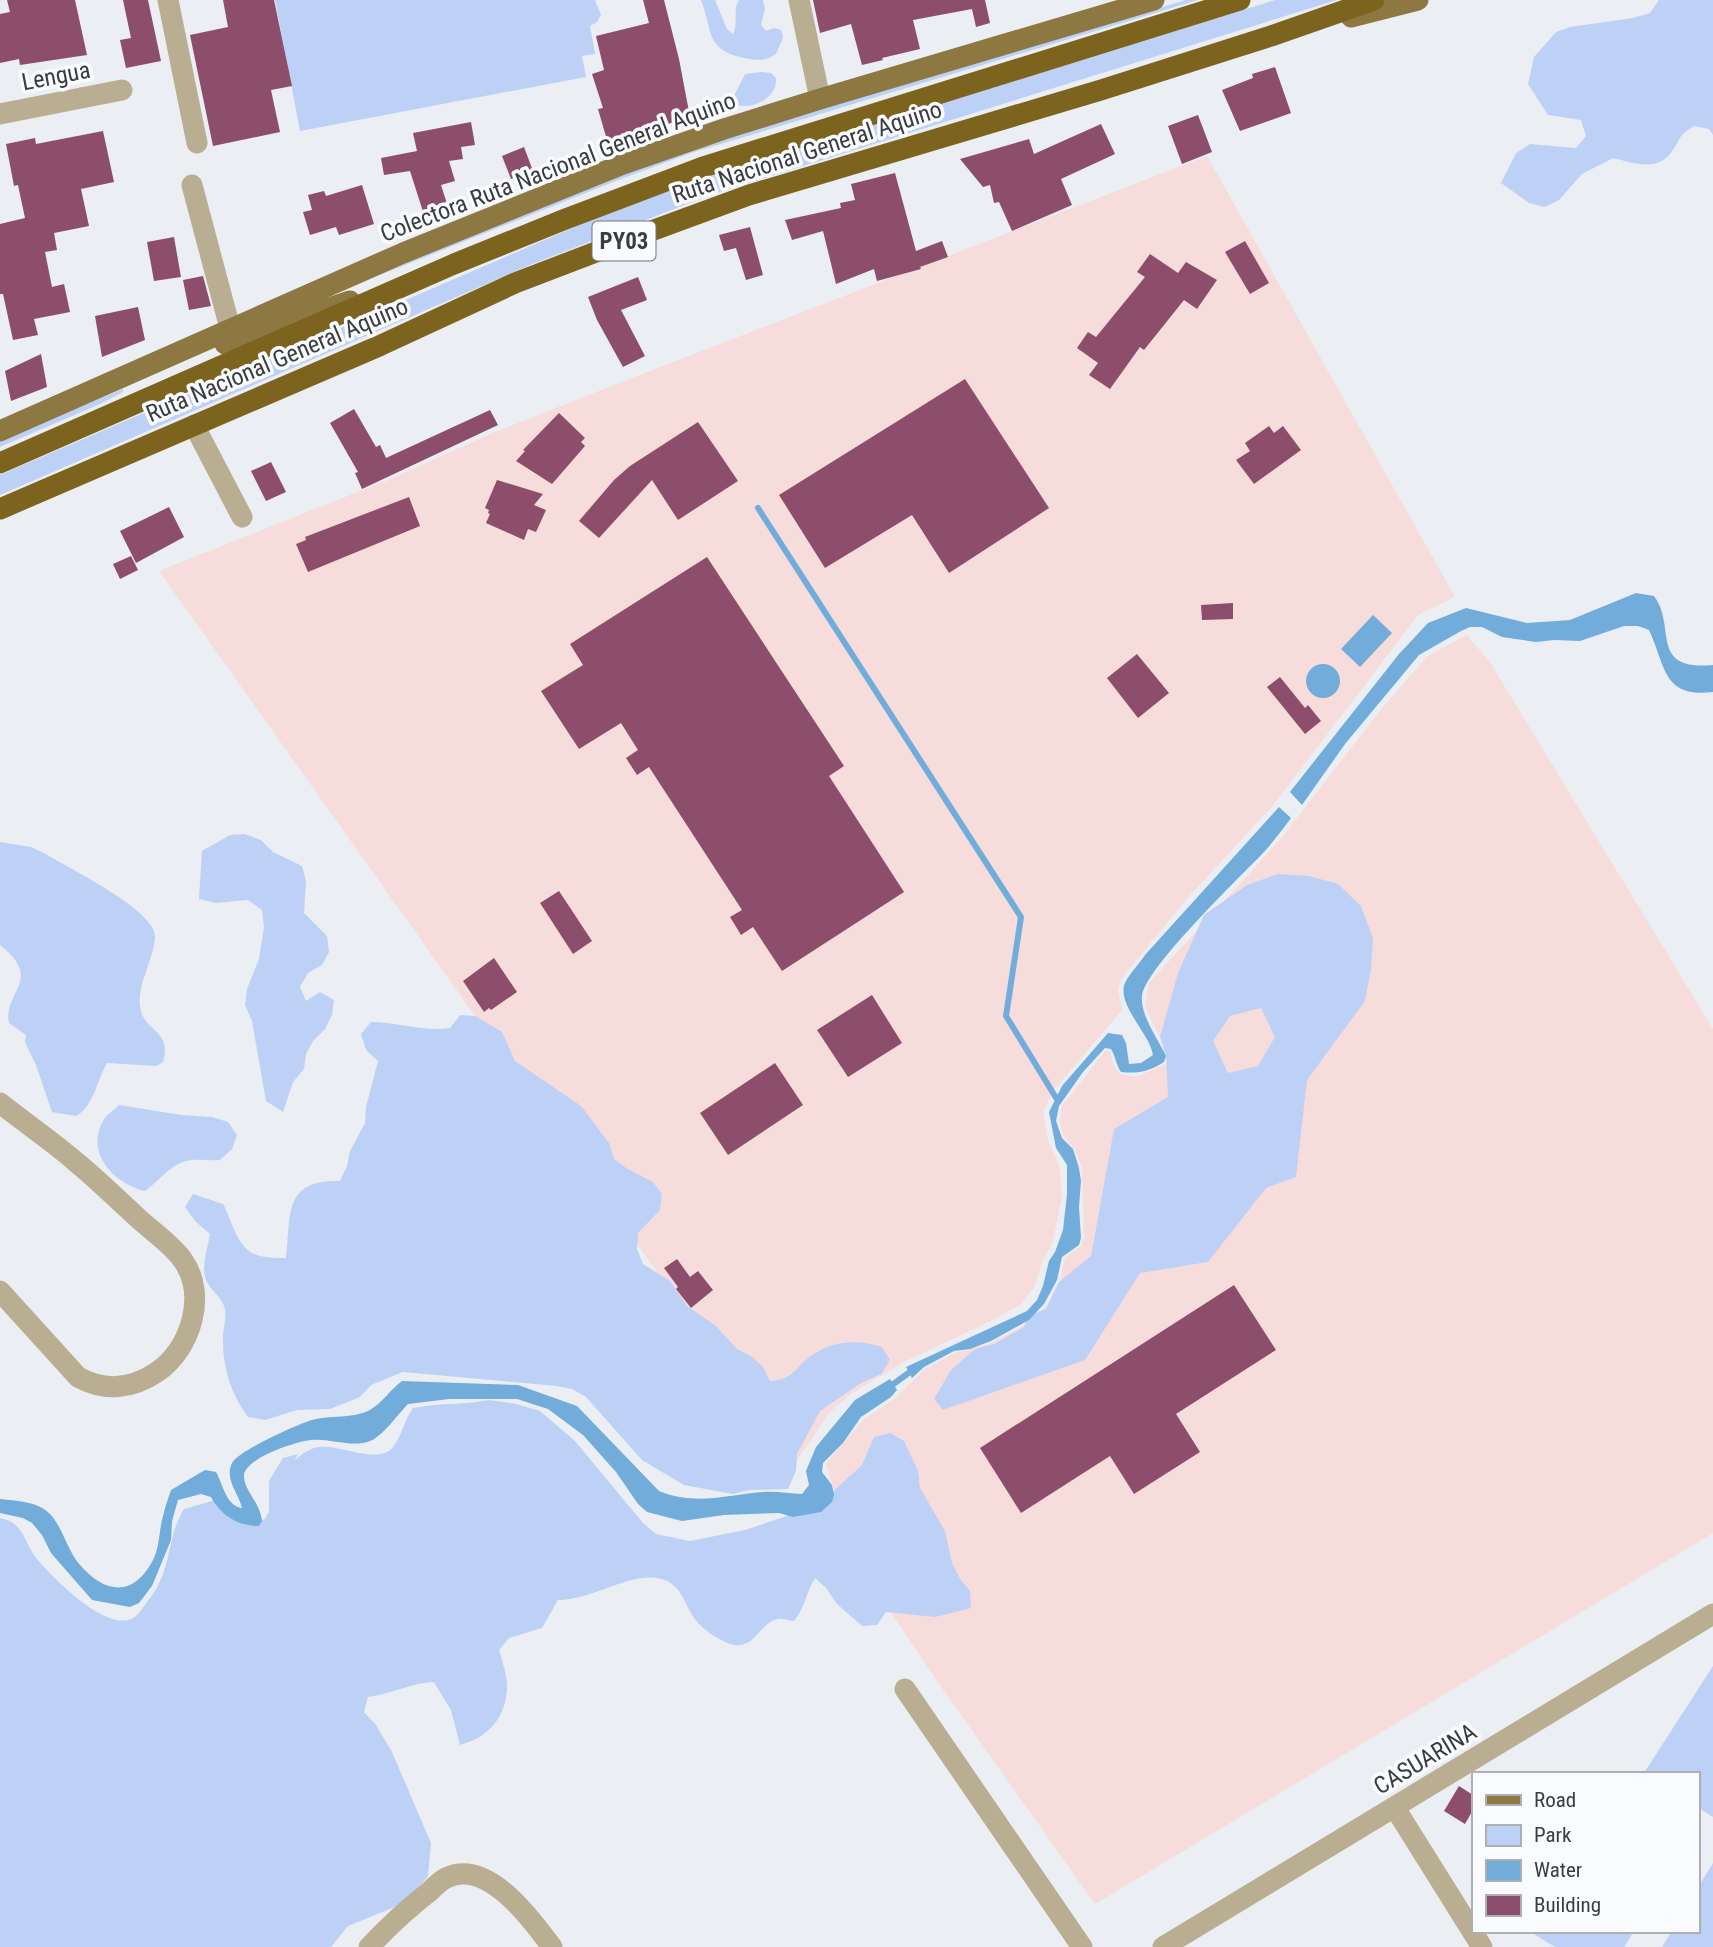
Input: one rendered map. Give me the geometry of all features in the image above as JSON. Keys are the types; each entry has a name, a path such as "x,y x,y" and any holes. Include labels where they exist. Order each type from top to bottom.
{"highway":[{"name":"Ruta Nacional General Aquino","path":"0,463 454,264 703,167 1240,0"},
{"name":"Ruta Nacional General Aquino","path":"0,509 379,346 515,283 749,195 1101,90 1374,0"}],"main road":[{"name":"PY03","path":"1271,36 1418,0"},
{"name":"Colectora Ruta Nacional General Aquino","path":"0,431 403,253 623,164 820,99 1144,1"},
{"path":"116,381 454,264"}],"street":[{"path":"168,0 197,143"},
{"path":"799,0 820,99"},
{"name":"Lengua","path":"0,114 122,90"},
{"path":"192,184 230,328"},
{"path":"194,425 242,517"},
{"path":"0,1103 75,1161 183,1259 193,1283 196,1304 182,1348 166,1366 149,1378 124,1386 95,1387 78,1377 0,1291"},
{"name":"CASUARINA","path":"1163,1947 1713,1614"},
{"path":"905,1689 1082,1947"},
{"path":"1395,1808 1472,1931"},
{"path":"369,1947 396,1918 447,1877 470,1874 507,1893 552,1947"}],"shaded area":[{"path":"1207,156 1455,597 1419,614 1274,804 1184,902 1122,978 1118,989 1122,1010 1053,1091 1043,1112 1048,1141 1059,1165 1062,1197 1052,1244 1043,1259 1035,1286 1021,1304 906,1361 852,1393 829,1413 794,1465 159,571 393,478 490,434"},
{"path":"1467,635 1491,664 1713,1029 1713,1533 1095,1904 937,1681 824,1513 837,1501 826,1464 864,1419 893,1400 925,1369 955,1353 991,1343 1030,1322 1047,1305 1060,1281 1065,1258 1081,1246 1084,1237 1082,1168 1075,1149 1064,1137 1060,1122 1062,1106 1106,1050 1110,1051 1114,1067 1121,1074 1136,1077 1166,1064 1168,1055 1145,1006 1149,983 1279,841 1382,708 1428,656"}],"green space":[{"path":"275,0 595,0 601,15 597,22 590,26 595,54 582,56 586,77 300,131"},
{"path":"701,0 715,0 727,29 733,34 739,0 763,0 765,9 761,25 766,31 774,28 781,30 783,38 776,54 757,60 723,50 712,38"},
{"path":"1186,0 1198,0 691,153 345,289 343,284 689,148"},
{"path":"1275,0 1337,0 710,195 530,265 0,495 0,475 612,211 703,177"},
{"path":"1659,0 1713,0 1713,135 1709,129 1694,126 1683,134 1667,157 1653,164 1637,164 1613,158 1582,174 1559,200 1545,207 1529,203 1501,183 1516,153 1530,144 1576,148 1586,136 1581,120 1548,115 1528,84 1534,57 1556,32 1570,27 1650,13"},
{"path":"771,73 776,78 773,91 757,104 736,105 733,98 745,74"},
{"path":"123,389 123,392 100,404 0,447 0,440"},
{"path":"245,834 261,840 273,852 302,866 306,881 304,913 327,936 329,952 322,965 308,973 300,987 306,1001 320,992 334,1000 332,1015 306,1054 304,1069 293,1082 283,1112 266,1101 252,1021 245,1005 247,989 259,959 264,927 262,910 248,900 215,903 199,899 202,851 230,835"},
{"path":"0,842 31,847 109,891 142,915 152,927 155,937 141,989 140,1006 146,1022 164,1043 163,1062 156,1066 107,1063 87,1106 76,1116 52,1112 25,1042 26,1035 9,1023 8,1012 21,977 13,957 0,945"},
{"path":"1278,874 1309,876 1338,884 1361,906 1373,938 1365,1001 1307,1080 1296,1177 1266,1188 1208,1262 1140,1273 1085,1360 943,1410 934,1399 951,1370 975,1349 994,1344 1024,1327 1028,1316 1046,1309 1059,1282 1091,1256 1114,1129 1168,1097 1166,1056 1160,1037 1178,973 1204,915 1247,885","holes":["1261,1008 1275,1037 1258,1066 1228,1073 1213,1041 1230,1016"]},
{"path":"460,1015 475,1016 502,1032 515,1061 581,1106 609,1143 614,1159 653,1182 662,1194 660,1210 638,1233 637,1249 643,1264 670,1281 687,1306 716,1326 737,1349 751,1356 763,1367 770,1381 786,1377 814,1354 832,1345 852,1342 882,1347 890,1360 881,1374 861,1383 820,1411 797,1454 796,1471 788,1489 749,1490 733,1494 684,1485 642,1460 586,1397 572,1389 556,1386 403,1372 371,1385 360,1397 330,1409 297,1410 265,1420 248,1417 242,1409 233,1391 225,1362 225,1309 205,1277 204,1265 210,1234 195,1221 185,1207 193,1194 223,1204 236,1233 250,1252 264,1257 286,1258 293,1203 299,1193 308,1186 340,1181 350,1151 365,1123 366,1107 378,1061 366,1050 361,1034 371,1022 430,1029 450,1028"},
{"path":"119,1105 212,1117 228,1122 237,1135 232,1149 220,1160 180,1163 145,1191 123,1182 106,1166 100,1156 98,1133 104,1119"},
{"path":"489,1400 540,1411 575,1441 643,1523 656,1534 690,1541 745,1530 811,1508 825,1499 862,1465 874,1437 890,1433 904,1441 918,1471 920,1488 945,1531 952,1563 970,1591 971,1608 935,1617 886,1612 877,1625 862,1626 837,1604 815,1578 794,1621 772,1621 747,1643 734,1645 719,1639 698,1623 677,1589 665,1580 633,1580 584,1596 558,1600 542,1628 509,1638 499,1650 507,1683 504,1705 495,1723 471,1741 460,1745 451,1710 434,1682 368,1697 364,1712 376,1725 392,1752 431,1843 428,1876 407,1902 348,1926 331,1947 0,1947 0,1518 8,1520 19,1529 37,1559 81,1601 109,1618 122,1621 133,1618 157,1587 174,1531 184,1509 223,1498 235,1511 257,1522 265,1519 269,1512 269,1481 283,1458 298,1454 295,1460 311,1449 323,1447 377,1455 393,1447 413,1408"},
{"path":"1713,1666 1713,1817 1699,1808 1699,1772 1645,1772"},
{"path":"1713,1863 1713,1947 1662,1947 1671,1933 1699,1933 1699,1886"},
{"path":"1532,1933 1633,1933 1624,1947 1555,1947"}],"water":[{"path":"1636,593 1654,596 1664,620 1672,654 1680,661 1693,665 1713,665 1713,692 1696,693 1675,685 1663,667 1649,630 1638,626 1624,626 1580,641 1536,642 1502,637 1482,627 1470,627 1419,655 1345,744 1302,805 1290,792 1399,654 1428,623 1466,608 1527,623 1570,620"},
{"path":"1373,615 1392,633 1360,667 1341,649"},
{"path":"1323,664 1335,669 1340,681 1335,693 1323,698 1311,693 1306,681 1311,669"},
{"path":"1279,807 1291,818 1264,852 1176,945 1147,983 1142,1003 1166,1056 1164,1062 1144,1071 1121,1072 1111,1049 1105,1048 1083,1072 1059,1106 1056,1121 1062,1138 1073,1149 1079,1168 1081,1238 1079,1245 1062,1257 1057,1280 1044,1304 1029,1320 991,1341 970,1349 954,1351 924,1367 912,1378 906,1367 1027,1311 1037,1300 1049,1261 1063,1230 1067,1194 1067,1165 1056,1148 1049,1112 1062,1086 1108,1033 1122,1035 1129,1064 1141,1063 1153,1055 1125,1000 1125,983 1145,955"},
{"path":"890,1379 897,1390 861,1417 843,1443 823,1463 822,1472 832,1485 832,1502 821,1512 793,1517 779,1513 724,1515 682,1521 647,1512 583,1435 548,1409 517,1399 449,1399 408,1404 385,1430 370,1441 356,1444 311,1440 272,1452 252,1464 244,1477 261,1514 262,1521 259,1526 230,1518 211,1497 201,1494 178,1500 172,1521 171,1540 152,1586 139,1603 130,1607 92,1600 51,1553 32,1523 0,1513 0,1499 39,1506 50,1514 76,1559 90,1575 110,1586 129,1585 138,1580 154,1558 171,1490 205,1470 216,1472 229,1499 242,1508 230,1475 232,1463 237,1458 269,1438 305,1423 356,1415 370,1410 402,1381 518,1385 577,1406 659,1491 673,1495 698,1499 763,1492 802,1494 809,1485 806,1471 816,1447 855,1400"}],"building":[{"path":"7,0 75,0 87,55 20,65 19,59 0,63 0,14 10,12"},
{"path":"123,0 148,0 161,61 126,68 120,40 131,38"},
{"path":"223,0 274,0 292,86 271,90 280,132 213,146 190,35 228,27"},
{"path":"643,0 664,0 690,117 655,128 657,133 609,147 598,109 603,108 592,74 604,70 596,36 649,23"},
{"path":"813,0 985,0 990,23 976,27 972,9 913,20 920,49 862,65 851,24 820,33"},
{"path":"1275,67 1291,113 1240,131 1222,90 1253,78 1252,74"},
{"path":"1198,115 1212,152 1182,164 1168,126"},
{"path":"471,122 475,145 461,147 463,159 449,161 455,181 441,185 450,213 426,221 410,171 384,175 381,158 417,151 413,133"},
{"path":"1101,124 1115,154 1061,179 1072,205 1012,231 999,202 994,203 990,185 983,187 960,159 1029,139 1034,154"},
{"path":"103,131 114,182 81,189 89,226 54,233 57,250 45,252 52,287 64,284 70,312 34,319 38,335 13,340 3,294 0,294 0,224 25,218 18,185 14,186 6,144 35,138 36,144"},
{"path":"524,147 533,171 511,179 502,156"},
{"path":"895,173 916,251 942,241 948,257 920,267 921,269 877,281 874,269 836,284 823,231 792,240 785,220 841,208 840,203 855,200 851,184"},
{"path":"362,185 374,224 339,235 336,227 310,235 303,212 312,210 308,195 324,191 326,196"},
{"path":"750,227 763,275 746,280 736,248 724,251 719,235"},
{"path":"174,237 181,277 154,281 147,242"},
{"path":"1245,241 1269,283 1250,294 1225,252"},
{"path":"1150,254 1178,273 1186,262 1217,280 1197,309 1184,300 1144,350 1140,347 1110,389 1089,375 1098,363 1077,348 1088,332 1096,337 1145,277 1137,272"},
{"path":"203,276 211,306 189,310 183,280"},
{"path":"638,277 647,300 621,310 645,356 623,367 597,320 588,297"},
{"path":"138,307 145,340 102,357 95,316"},
{"path":"41,354 47,387 11,401 5,371"},
{"path":"965,379 1049,508 949,573 912,515 825,568 779,495"},
{"path":"354,409 376,447 380,445 386,458 490,410 498,425 362,489 355,473 358,472 330,423"},
{"path":"559,413 585,438 581,442 585,446 552,484 516,461 525,451 523,450"},
{"path":"698,422 738,481 678,520 652,480 599,538 579,521 614,480 630,466"},
{"path":"1269,426 1274,433 1283,426 1301,450 1254,484 1236,460 1250,451 1245,443"},
{"path":"271,462 286,492 266,501 251,471"},
{"path":"497,480 543,494 534,505 546,510 536,532 528,529 524,540 486,523 490,514 485,508"},
{"path":"409,497 420,526 308,572 296,544 306,540 305,537"},
{"path":"169,507 184,537 136,563 120,531"},
{"path":"131,556 138,570 120,579 113,564"},
{"path":"707,557 844,766 829,776 904,892 782,971 753,927 741,935 730,917 742,910 649,767 637,775 626,758 638,750 621,723 579,749 541,691 583,665 570,644"},
{"path":"1233,603 1233,619 1202,620 1201,605"},
{"path":"1137,654 1169,693 1138,718 1107,678"},
{"path":"1280,677 1305,708 1308,705 1321,721 1305,734 1267,687"},
{"path":"559,891 592,941 573,954 540,903"},
{"path":"494,958 517,992 484,1012 463,981"},
{"path":"872,995 902,1043 848,1077 817,1030"},
{"path":"775,1063 803,1105 728,1155 700,1113"},
{"path":"677,1259 690,1277 698,1271 713,1290 691,1308 664,1268"},
{"path":"1234,1285 1276,1350 1176,1414 1200,1452 1134,1494 1110,1456 1021,1513 980,1448"},
{"path":"1459,1786 1472,1794 1472,1812 1465,1824 1444,1811"}],"waterway":[{"path":"758,508 1021,917 1006,1016 1058,1101"},
{"path":"888,1388 914,1369"}]}
